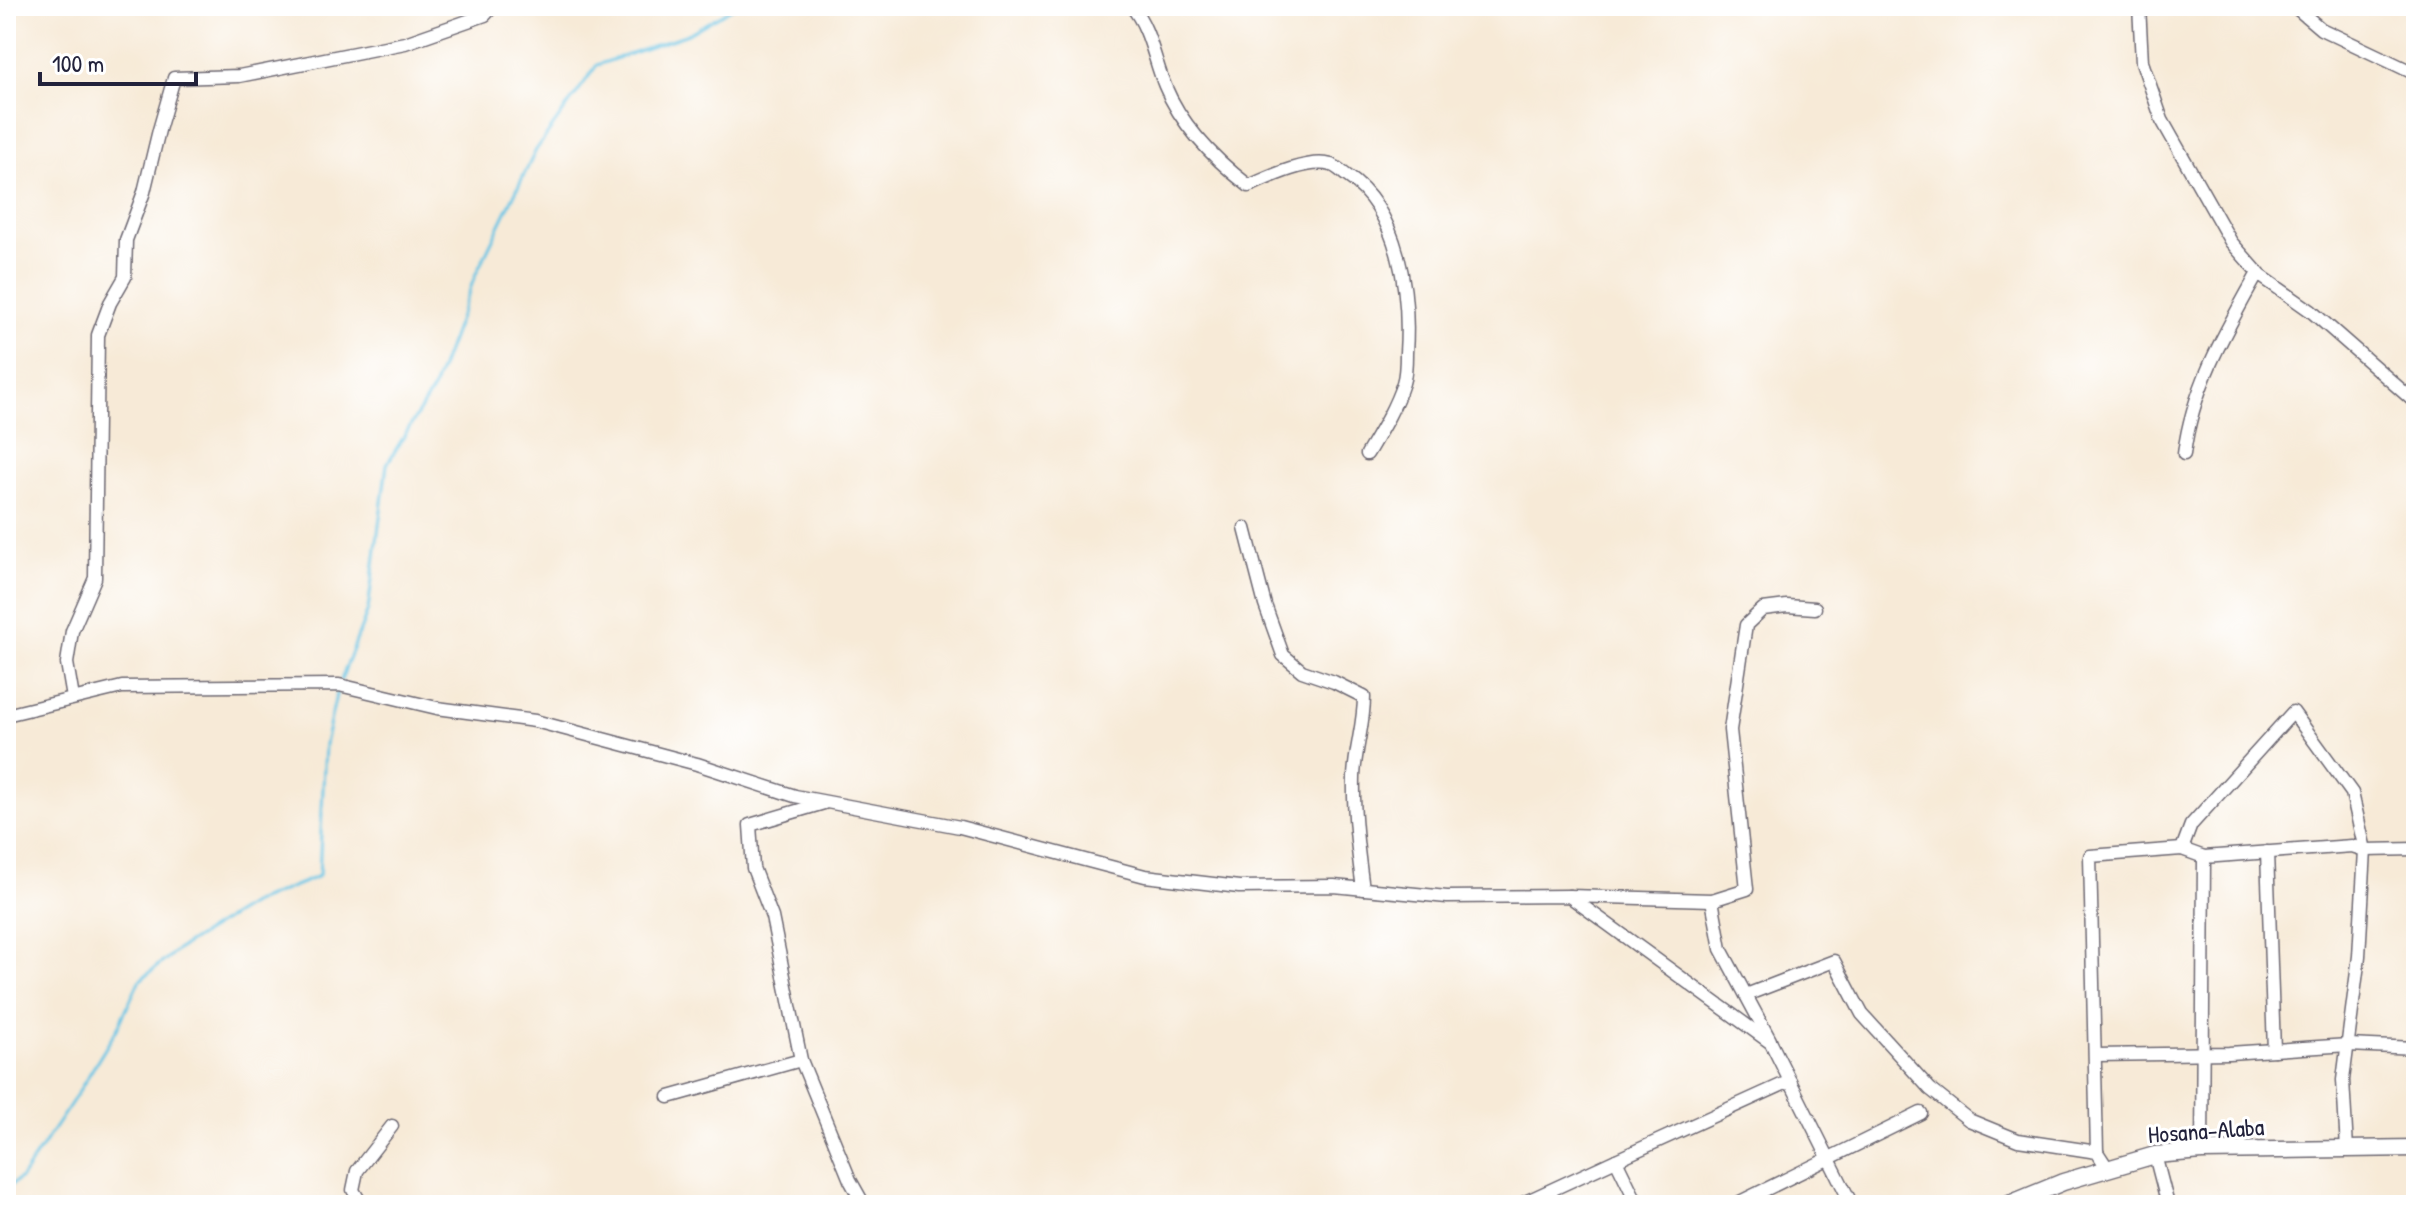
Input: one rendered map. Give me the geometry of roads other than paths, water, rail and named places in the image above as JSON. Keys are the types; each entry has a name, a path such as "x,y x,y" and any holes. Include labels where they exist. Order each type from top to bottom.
{"main road":[{"name":"Hosana-Alaba","path":"2007,1205 2063,1182 2155,1155 2202,1151 2416,1148"}],"street":[{"path":"73,698 67,663 72,631 95,578 98,335 110,303 125,277 126,240 144,192 174,78 239,76 405,43 485,15 493,6"},
{"path":"1131,6 1142,18 1167,90 1196,137 1223,166 1249,186 1308,165 1331,165 1358,183 1381,212 1403,281 1408,332 1405,381 1367,454"},
{"path":"2139,6 2142,62 2162,120 2231,242 2258,273 2311,311 2416,403"},
{"path":"2294,6 2321,29 2416,74"},
{"path":"2184,454 2188,423 2220,339 2258,273"},
{"path":"1245,528 1265,605 1283,655 1302,671 1364,697 1364,721 1354,775 1357,847 1363,889"},
{"path":"6,715 122,687 339,685 437,708 535,721 697,764 795,796 960,827 1145,876 1239,887 1334,886 1447,897 1712,900 1747,889 1730,730 1746,625 1763,609 1787,606 1815,608"},
{"path":"2182,849 2191,825 2293,712 2352,793 2365,850 2359,956 2343,1080 2347,1149"},
{"path":"827,802 750,825 753,868 772,917 801,1060 850,1180 864,1205"},
{"path":"2108,1169 2097,1152 2090,856 2182,849 2204,857 2352,846 2365,850 2416,849"},
{"path":"2267,852 2274,1050"},
{"path":"2202,1151 2204,857"},
{"path":"1569,896 1771,1043"},
{"path":"1712,900 1721,949 1852,1205"},
{"path":"1746,995 1834,961 1862,1014 1930,1089 1969,1120 2018,1140 2097,1152"},
{"path":"2096,1055 2203,1054 2348,1045 2416,1048"},
{"path":"669,1097 801,1060"},
{"path":"1523,1203 1790,1081"},
{"path":"1734,1205 1921,1113"},
{"path":"362,1205 353,1190 357,1171 392,1126"},
{"path":"2155,1155 2168,1205"},
{"path":"1616,1160 1638,1205"}],"waterway":[{"path":"341,680 368,610 387,464 433,389 475,276 536,150 597,65 688,34 736,6"},
{"path":"6,1188 21,1178 74,1099 117,1029 139,981 180,948 253,903 319,876 325,744 337,691"}]}
